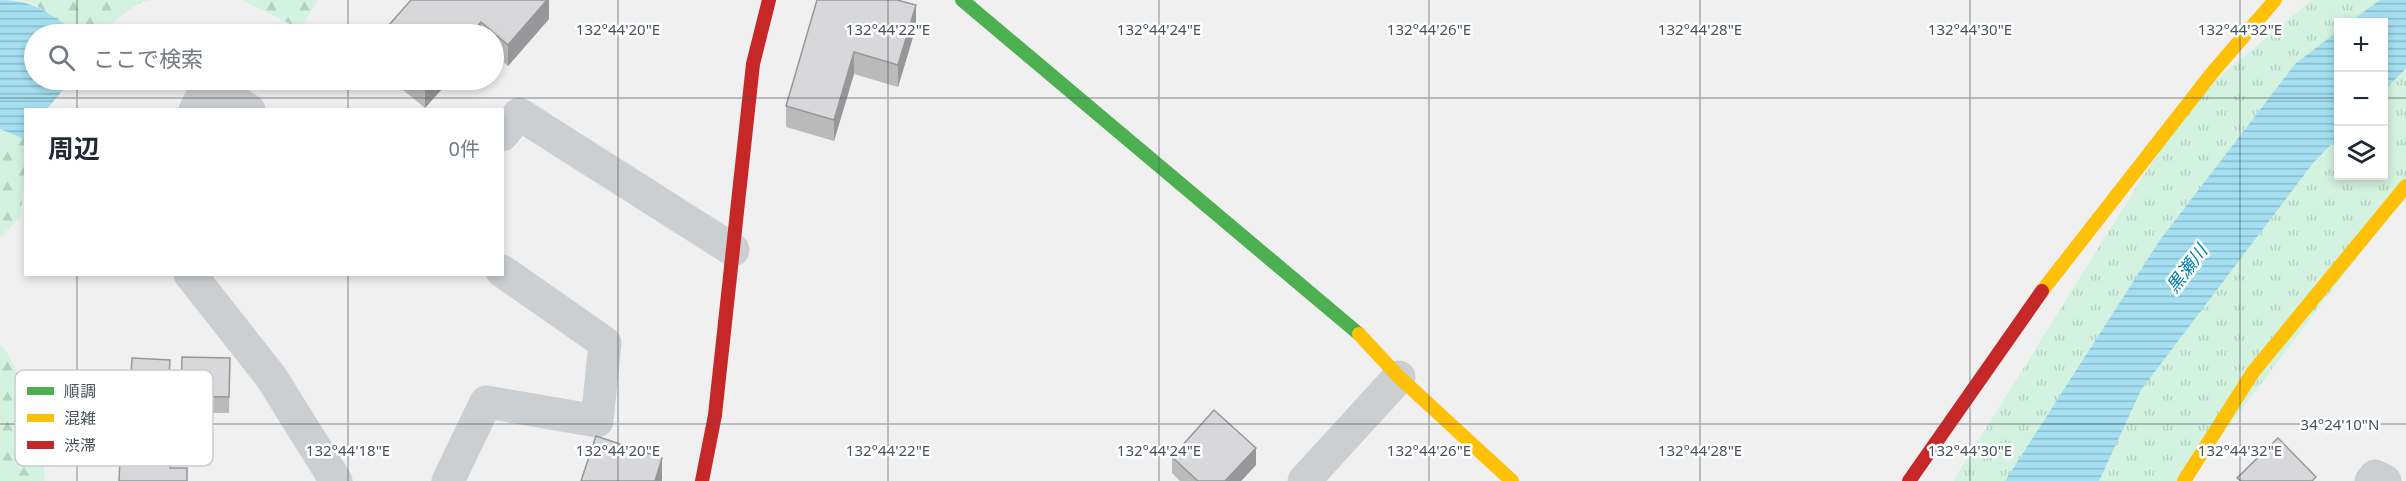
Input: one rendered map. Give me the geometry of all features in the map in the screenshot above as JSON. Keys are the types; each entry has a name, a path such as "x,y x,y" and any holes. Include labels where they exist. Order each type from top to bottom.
{"street":[{"path":"702,481 715,416 753,64 769,0"},
{"path":"962,0 1355,329 1399,377 1512,481"},
{"path":"1909,481 2050,279 2212,73 2275,0"},
{"path":"196,108 205,90"},
{"path":"216,90 246,108"},
{"path":"504,133 519,114 733,250"},
{"path":"2184,481 2253,372 2406,186"},
{"path":"448,481 486,402 597,421 605,343 504,272"},
{"path":"192,276 271,377 336,481"},
{"path":"1304,481 1399,377"},
{"path":"2371,481 2375,476 2385,481"}],"green space":[{"path":"17,0 153,0 139,3 111,24 64,24 32,3"},
{"path":"242,0 318,0 303,24 290,24"},
{"path":"2312,0 2406,0 2406,193 2187,481 1953,481 2190,101"},
{"path":"0,129 24,138 24,183 20,218 0,237"},
{"path":"0,344 16,370 15,466 44,466 45,481 0,481"}],"water":[{"path":"0,0 34,6 64,24 24,24 24,90 63,90 48,108 24,108 24,139 0,129"},
{"path":"2380,0 2406,0 2406,68 2388,87 2388,18 2355,18"},
{"name":"黒瀬川","path":"2334,34 2334,141 2313,163 2141,390 2099,481 2005,481 2160,240 2295,64"}],"building":[{"path":"411,0 547,0 508,45 504,42 504,24 481,22 479,24 390,24"},
{"path":"817,0 897,0 916,5 898,65 854,52 834,120 786,106"},
{"path":"182,357 230,358 229,397 213,397 213,370 182,370"},
{"path":"132,358 170,360 169,370 131,370"},
{"path":"1214,410 1256,448 1225,481 1198,481 1172,457"},
{"path":"596,436 662,458 655,481 581,481"},
{"path":"2278,438 2316,477 2312,481 2241,481 2237,478"},
{"path":"120,466 187,468 187,481 119,481"}],"traffic: fast":[{"path":"962,0 1359,334"}],"traffic: slow":[{"path":"2042,291 2212,73 2275,0"},
{"path":"2184,481 2253,372 2406,186"},
{"path":"1359,334 1399,377 1512,481"}],"traffic: jam":[{"path":"702,481 715,415 753,64 769,0"},
{"path":"1909,481 2042,291"}]}
